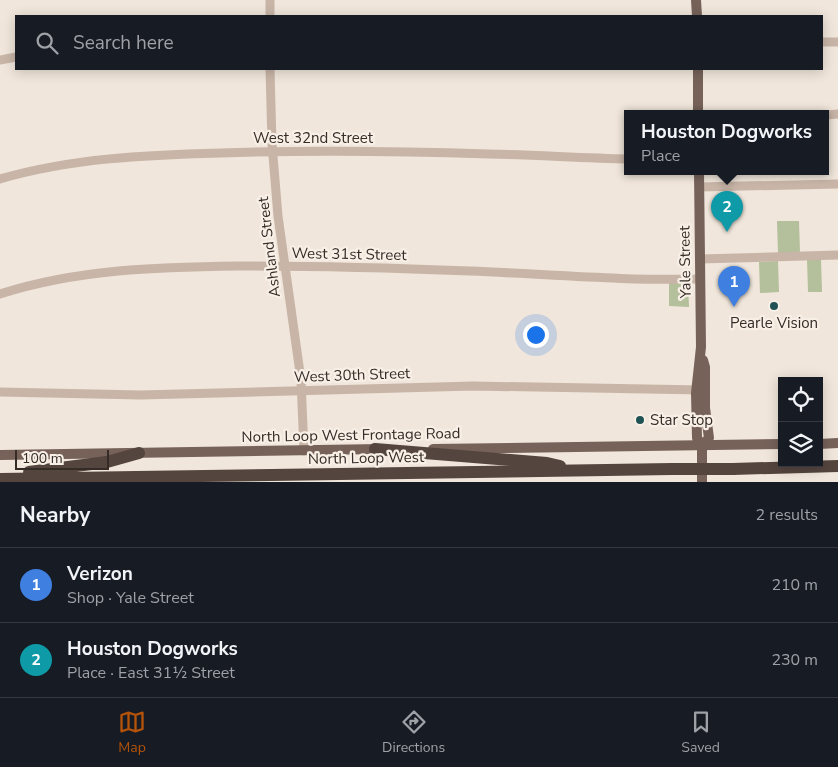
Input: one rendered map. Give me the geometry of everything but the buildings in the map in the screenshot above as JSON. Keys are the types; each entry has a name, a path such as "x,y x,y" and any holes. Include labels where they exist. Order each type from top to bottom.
{"highway":[{"path":"375,449 548,463 575,471"},
{"path":"0,475 107,462 139,453"},
{"name":"North Loop West","path":"0,479 838,466"}],"main road":[{"path":"696,0 697,15"},
{"path":"698,70 698,110"},
{"name":"Yale Street","path":"699,175 701,353 697,373 701,390 697,438 702,446 702,482"},
{"path":"823,444 838,443"},
{"name":"North Loop West Frontage Road","path":"0,455 778,444"}],"street":[{"path":"270,0 270,15"},
{"path":"823,42 838,42"},
{"path":"0,60 15,57"},
{"name":"Ashland Street","path":"270,70 272,151 284,266 302,390 304,451"},
{"name":"West 32nd Street","path":"0,179 47,167 96,160 154,155 272,151 403,151 624,159"},
{"path":"699,187 838,184"},
{"path":"700,258 838,256"},
{"name":"West 31st Street","path":"0,294 74,276 130,269 284,266 469,271 592,278 700,279"},
{"name":"West 30th Street","path":"0,392 141,395 473,386 701,390"}],"green space":[{"path":"777,221 799,221 800,253 778,254"},
{"path":"807,259 821,259 822,292 808,292"},
{"path":"778,261 779,292 760,293 759,262"},
{"path":"669,282 688,283 689,307 669,306"}],"place":[{"name":"Houston Dogworks","path":"727,232"},
{"name":"Pearle Vision","path":"774,306"},
{"name":"Verizon","path":"734,307"},
{"name":"Star Stop","path":"640,420"}]}
